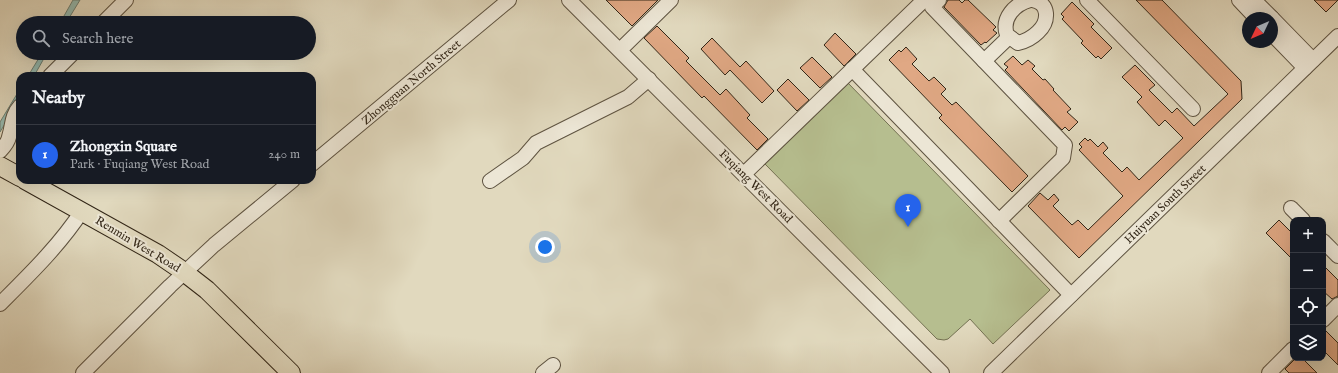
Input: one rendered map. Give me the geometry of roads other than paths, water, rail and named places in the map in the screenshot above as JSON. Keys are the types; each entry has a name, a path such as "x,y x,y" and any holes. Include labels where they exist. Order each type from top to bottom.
{"main road":[{"path":"0,166 16,175"},
{"name":"Renmin West Road","path":"33,184 158,254 185,272 207,290 291,373"}],"street":[{"path":"110,16 126,0"},
{"name":"Zhongguan North Street","path":"316,161 509,0"},
{"name":"Fuqiang West Road","path":"568,0 620,50 942,373"},
{"path":"620,50 671,0"},
{"path":"744,174 924,0"},
{"path":"939,0 932,7 1065,145 1063,158 999,221"},
{"path":"1086,0 1193,109"},
{"path":"1239,0 1250,12"},
{"path":"1254,0 1266,12"},
{"path":"1039,1 1046,12 1046,19 1039,32 1026,41 1018,42 1009,37 1005,24 1008,15 1022,2 1039,1"},
{"path":"1278,25 1309,64"},
{"name":"Huiyuan South Street","path":"991,373 1338,36"},
{"path":"984,61 1009,37"},
{"path":"1278,39 1309,64"},
{"path":"54,72 66,60"},
{"path":"852,69 1071,295"},
{"path":"490,181 523,158 536,143 628,97 649,79"},
{"path":"0,151 9,139 12,128 12,120 16,113"},
{"path":"83,373 214,245 288,184"},
{"path":"1292,208 1300,217"},
{"path":"0,304 60,242 70,230 82,211"},
{"path":"1326,243 1338,256"},
{"path":"1326,317 1338,305"},
{"path":"1269,373 1290,352"}],"water":[{"path":"73,0 80,0 70,16 64,16"},
{"path":"38,60 43,60 36,72 30,72"},
{"path":"16,96 16,106 0,132 0,122"}],"place":[{"name":"Zhongxin Square","path":"908,227"}]}
